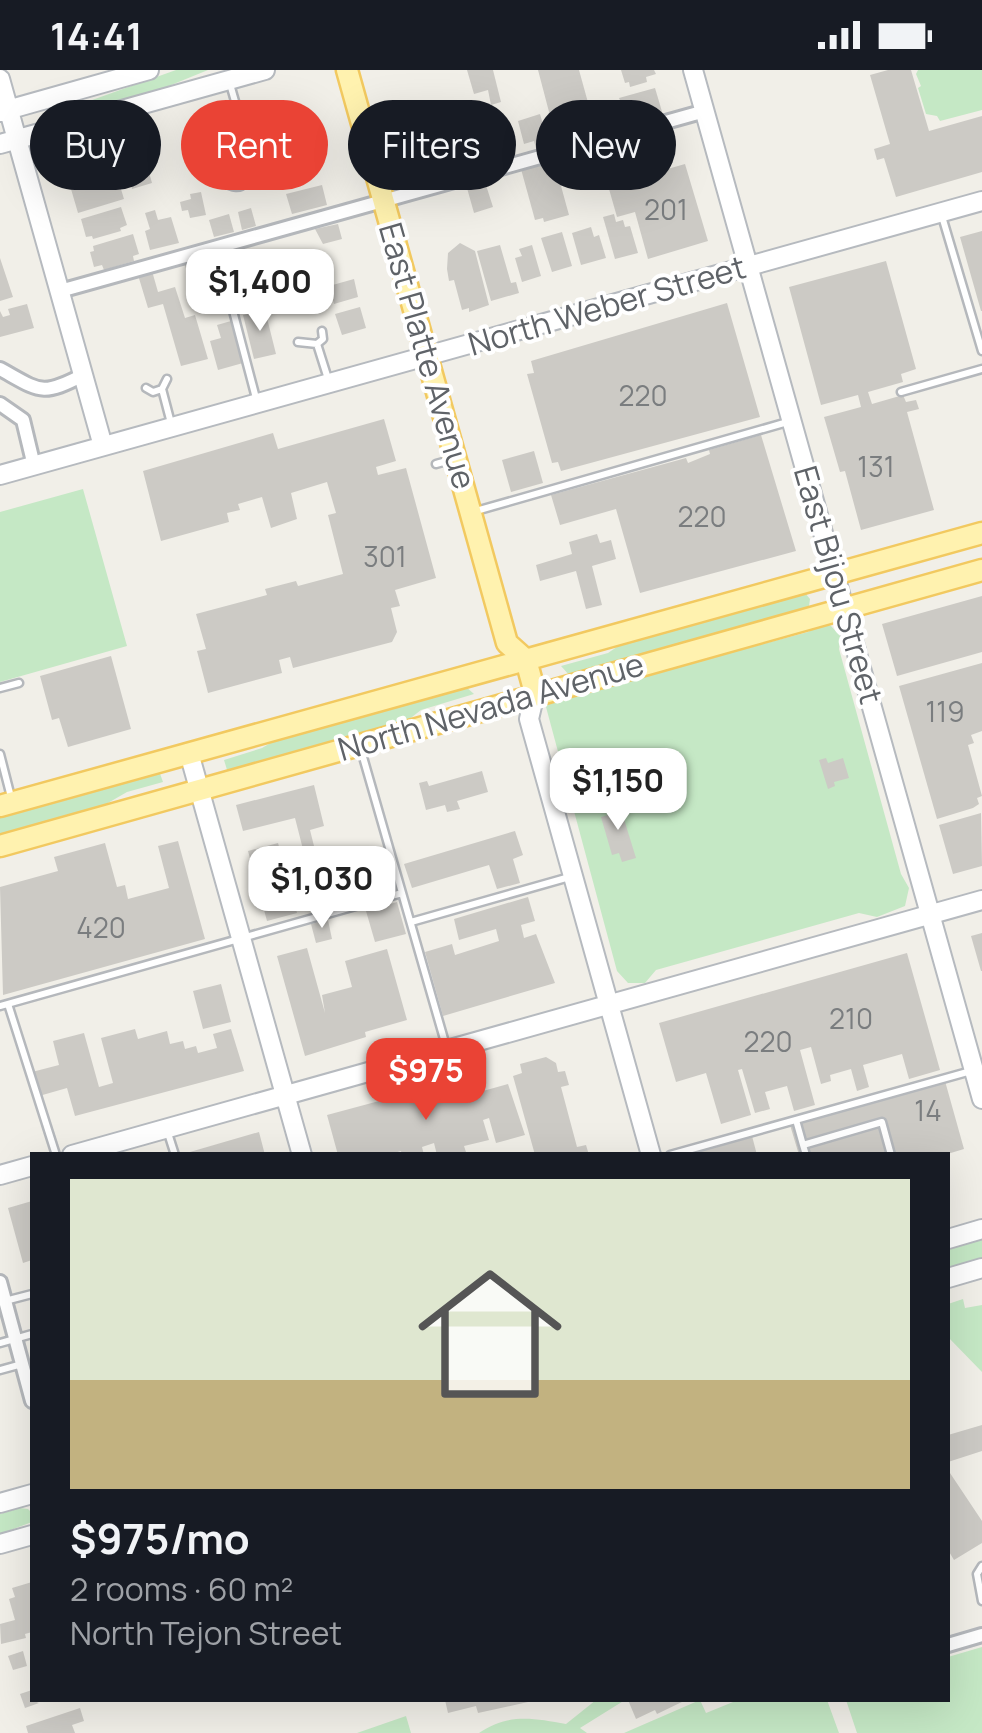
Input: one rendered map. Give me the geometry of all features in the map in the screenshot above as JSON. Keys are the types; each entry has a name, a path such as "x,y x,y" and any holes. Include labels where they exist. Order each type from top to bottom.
{"main road":[{"name":"East Platte Avenue","path":"347,70 426,356 445,461 470,513 507,642"},
{"name":"North Nevada Avenue","path":"6,804 982,533"},
{"name":"North Nevada Avenue","path":"0,846 982,570"},
{"path":"508,701 499,668 507,642 526,660 535,694"}],"street":[{"path":"4,111 148,70"},
{"path":"8,142 265,70"},
{"name":"East Bijou Street","path":"694,70 930,915 978,1069 982,1099"},
{"path":"0,79 8,142 60,292 103,446"},
{"path":"60,292 705,111"},
{"name":"North Weber Street","path":"0,475 982,201"},
{"path":"0,369 38,390 55,390 83,375"},
{"path":"0,404 23,420 34,466"},
{"path":"535,694 529,719 650,1152"},
{"path":"508,701 529,719"},
{"path":"189,752 301,1152"},
{"path":"84,1152 982,900"},
{"path":"0,1175 30,1167"},
{"path":"950,1238 982,1229"},
{"path":"950,1277 982,1268"},
{"path":"0,1282 30,1394"},
{"path":"0,1503 30,1495"},
{"path":"0,1544 30,1536"},
{"path":"950,1644 982,1635"}],"lane":[{"path":"229,80 235,100"},
{"path":"941,212 982,351"},
{"path":"216,248 258,403"},
{"path":"202,300 256,284"},
{"path":"298,342 316,344 322,339 322,331"},
{"path":"316,344 329,383"},
{"path":"901,392 982,369"},
{"path":"167,379 162,389 172,427"},
{"path":"146,388 153,392 162,389"},
{"path":"470,513 792,420"},
{"path":"0,688 19,683"},
{"path":"360,744 447,1050"},
{"path":"0,754 6,804"},
{"path":"410,922 573,876"},
{"path":"55,1152 4,1005 402,893"},
{"path":"681,1152 978,1069"},
{"path":"796,1120 805,1152"},
{"path":"803,1145 882,1122 890,1152"},
{"path":"167,1128 173,1152"},
{"path":"5,1301 30,1295"},
{"path":"0,1343 30,1334"},
{"path":"0,1370 22,1364"},
{"path":"982,1566 977,1574 982,1601"}],"green space":[{"path":"176,70 208,70 126,100 92,100"},
{"path":"918,70 982,70 982,110 940,121 937,116 926,114 918,88"},
{"path":"83,489 127,646 0,682 0,512"},
{"path":"797,592 810,599 804,610 570,676 561,666 608,653 627,640"},
{"path":"823,623 841,637 839,649 901,874 909,888 905,906 877,917 859,913 656,970 645,983 628,983 617,971 546,707 551,701 808,632"},
{"path":"465,686 474,694 421,710 403,724 228,773 224,760 262,748 288,733"},
{"path":"158,768 163,782 127,792 101,807 0,836 0,813"},
{"path":"982,1239 982,1260 950,1269 950,1247"},
{"path":"963,1299 965,1308 982,1305 982,1372 950,1339 950,1303"},
{"path":"28,1509 30,1523 0,1534 0,1514"},
{"path":"982,1647 982,1733 857,1733 847,1702 950,1702 950,1656"},
{"path":"594,1702 622,1702 580,1728 587,1733 479,1733 511,1720 566,1724"},
{"path":"695,1702 701,1702 706,1713 733,1702 828,1702 839,1733 624,1733"},
{"path":"406,1716 411,1733 357,1733"}],"building":[{"path":"467,70 493,70 500,100 490,100 488,90 474,94"},
{"path":"538,70 579,70 587,100 546,100"},
{"path":"621,70 654,70 656,74 646,77 647,82 630,87"},
{"path":"911,70 929,131 982,116 982,172 896,197 884,158 877,160 874,149 890,144 870,75"},
{"path":"655,88 659,100 620,100"},
{"path":"536,115 536,148 534,141 524,144 518,121"},
{"path":"685,164 708,241 648,259 635,212 617,217 609,190 676,190 676,167"},
{"path":"536,165 536,190 562,190 569,215 544,222 543,218 535,220 521,169"},
{"path":"71,190 121,190 124,199 78,213"},
{"path":"323,190 327,205 292,214 286,194"},
{"path":"468,190 488,190 493,207 474,213"},
{"path":"201,192 206,215 190,218 188,210 182,211 180,202"},
{"path":"121,207 127,225 121,231 93,239 86,237 81,219"},
{"path":"251,208 256,226 242,230 238,212"},
{"path":"155,210 158,220 171,217 179,243 150,250 145,213"},
{"path":"229,214 234,232 214,237 209,220"},
{"path":"614,214 616,222 623,220 625,227 630,226 638,253 615,259 603,217"},
{"path":"338,224 342,239 323,244 315,229"},
{"path":"591,227 594,237 599,235 606,258 581,265 572,233"},
{"path":"982,231 982,311 981,311 960,237"},
{"path":"562,232 572,266 552,272 541,238"},
{"path":"133,234 139,254 133,256 134,261 104,270 102,265 94,267 90,252 94,251 93,246"},
{"path":"460,243 475,251 489,305 469,312 469,308 462,310 447,269 448,253"},
{"path":"500,245 511,283 516,282 519,293 491,301 477,251"},
{"path":"532,245 541,276 522,282 515,258 522,256 519,249"},
{"path":"200,254 209,286 193,290 183,259"},
{"path":"0,258 13,297 0,301"},
{"path":"886,261 916,369 901,374 903,382 868,392 872,404 903,395 906,402 916,400 919,409 907,412 934,510 861,530 845,471 840,472 824,417 861,407 858,395 821,405 789,287"},
{"path":"152,271 158,292 175,287 185,318 195,315 208,359 181,366 163,304 148,308 138,275"},
{"path":"354,279 358,297 334,304 329,286"},
{"path":"727,303 760,417 561,471 558,462 552,463 527,374 534,373 531,361"},
{"path":"27,304 34,328 0,337 0,311 3,317 10,315 8,309"},
{"path":"360,307 366,328 342,335 335,314"},
{"path":"265,310 276,354 254,359 243,315"},
{"path":"231,321 243,363 218,370 210,341 221,338 217,325"},
{"path":"384,419 396,461 376,467 378,475 406,468 436,578 395,590 400,606 391,608 397,632 392,642 293,668 290,657 279,660 282,673 208,693 197,651 206,649 196,614 267,595 265,589 296,581 298,586 343,574 328,515 336,513 327,482 291,493 297,519 271,528 262,497 238,504 240,510 227,513 229,522 161,541 143,471 273,433 278,449"},
{"path":"761,435 796,551 640,593 616,509 560,525 551,495 686,458 688,463 710,454 709,450"},
{"path":"534,451 543,483 511,492 502,460"},
{"path":"597,534 600,543 611,540 616,559 592,566 602,605 586,609 576,571 540,581 536,565 572,554 569,542"},
{"path":"982,596 982,652 897,676 882,624"},
{"path":"111,656 131,729 68,747 59,718 52,720 40,676"},
{"path":"982,663 982,731 971,735 974,743 968,745 982,796 973,808 937,819 899,686"},
{"path":"826,758 828,763 843,758 849,778 834,782 835,786 828,789 819,760"},
{"path":"482,771 488,792 457,801 460,809 447,812 445,805 426,810 419,783 427,781 429,786"},
{"path":"314,785 324,826 310,830 318,862 307,865 295,818 243,831 236,805"},
{"path":"619,803 636,858 622,862 619,853 612,855 601,817 608,815 606,807"},
{"path":"981,813 982,866 953,874 939,825"},
{"path":"515,831 523,855 513,859 520,883 497,889 489,865 412,888 404,864"},
{"path":"178,841 205,939 3,995 0,887 58,871 54,857 105,843 117,887 125,885 128,899 169,888 158,846"},
{"path":"278,843 297,913 267,921 248,851"},
{"path":"320,875 329,904 308,910 299,881"},
{"path":"528,897 535,921 521,925 524,938 536,934 555,983 443,1016 425,952 452,944 455,955 499,941 496,929 459,940 454,919"},
{"path":"397,902 406,934 375,942 366,911"},
{"path":"328,920 332,939 316,943 311,924"},
{"path":"982,933 982,971 981,971 971,936"},
{"path":"307,948 325,1013 322,995 352,987 345,961 387,949 407,1020 305,1056 277,956"},
{"path":"907,953 940,1070 909,1079 902,1054 863,1065 869,1087 857,1091 851,1069 830,1075 831,1081 821,1084 811,1047 800,1050 815,1105 794,1111 787,1086 765,1092 770,1109 755,1113 742,1069 738,1070 751,1115 721,1124 706,1073 676,1082 659,1023"},
{"path":"221,984 231,1022 203,1029 193,991"},
{"path":"135,1029 138,1039 167,1031 170,1044 183,1041 185,1049 196,1046 198,1053 217,1048 213,1034 231,1029 244,1071 75,1116 67,1088 39,1096 32,1072 59,1065 53,1041 84,1033 99,1087 113,1083 101,1038"},
{"path":"546,1057 556,1063 558,1072 565,1071 569,1085 561,1087 577,1147 586,1145 588,1152 534,1152 513,1076 522,1073 520,1064"},
{"path":"945,1081 964,1149 950,1153 798,1152 790,1125"},
{"path":"446,1083 451,1100 508,1084 525,1135 496,1143 489,1118 483,1120 489,1140 464,1146 466,1152 436,1152 434,1143 422,1147 423,1152 337,1152 327,1115"},
{"path":"259,1132 264,1152 190,1152"},
{"path":"752,1136 756,1152 698,1152"},
{"path":"30,1202 30,1261 23,1263 8,1208"},
{"path":"982,1425 982,1451 950,1461 950,1434"},
{"path":"950,1473 982,1521 982,1543 954,1560 950,1553"},
{"path":"30,1583 30,1633 25,1634 26,1638 1,1644 0,1624 15,1620 9,1599 15,1597 12,1588"},
{"path":"23,1651 27,1666 13,1670 8,1656"},
{"path":"30,1691 30,1702 39,1703 25,1708 20,1694"},
{"path":"445,1702 528,1702 478,1713 476,1706 448,1713"},
{"path":"629,1702 682,1702 657,1714 655,1710 636,1719"},
{"path":"80,1708 84,1721 72,1725 75,1733 28,1733 26,1726"}]}
